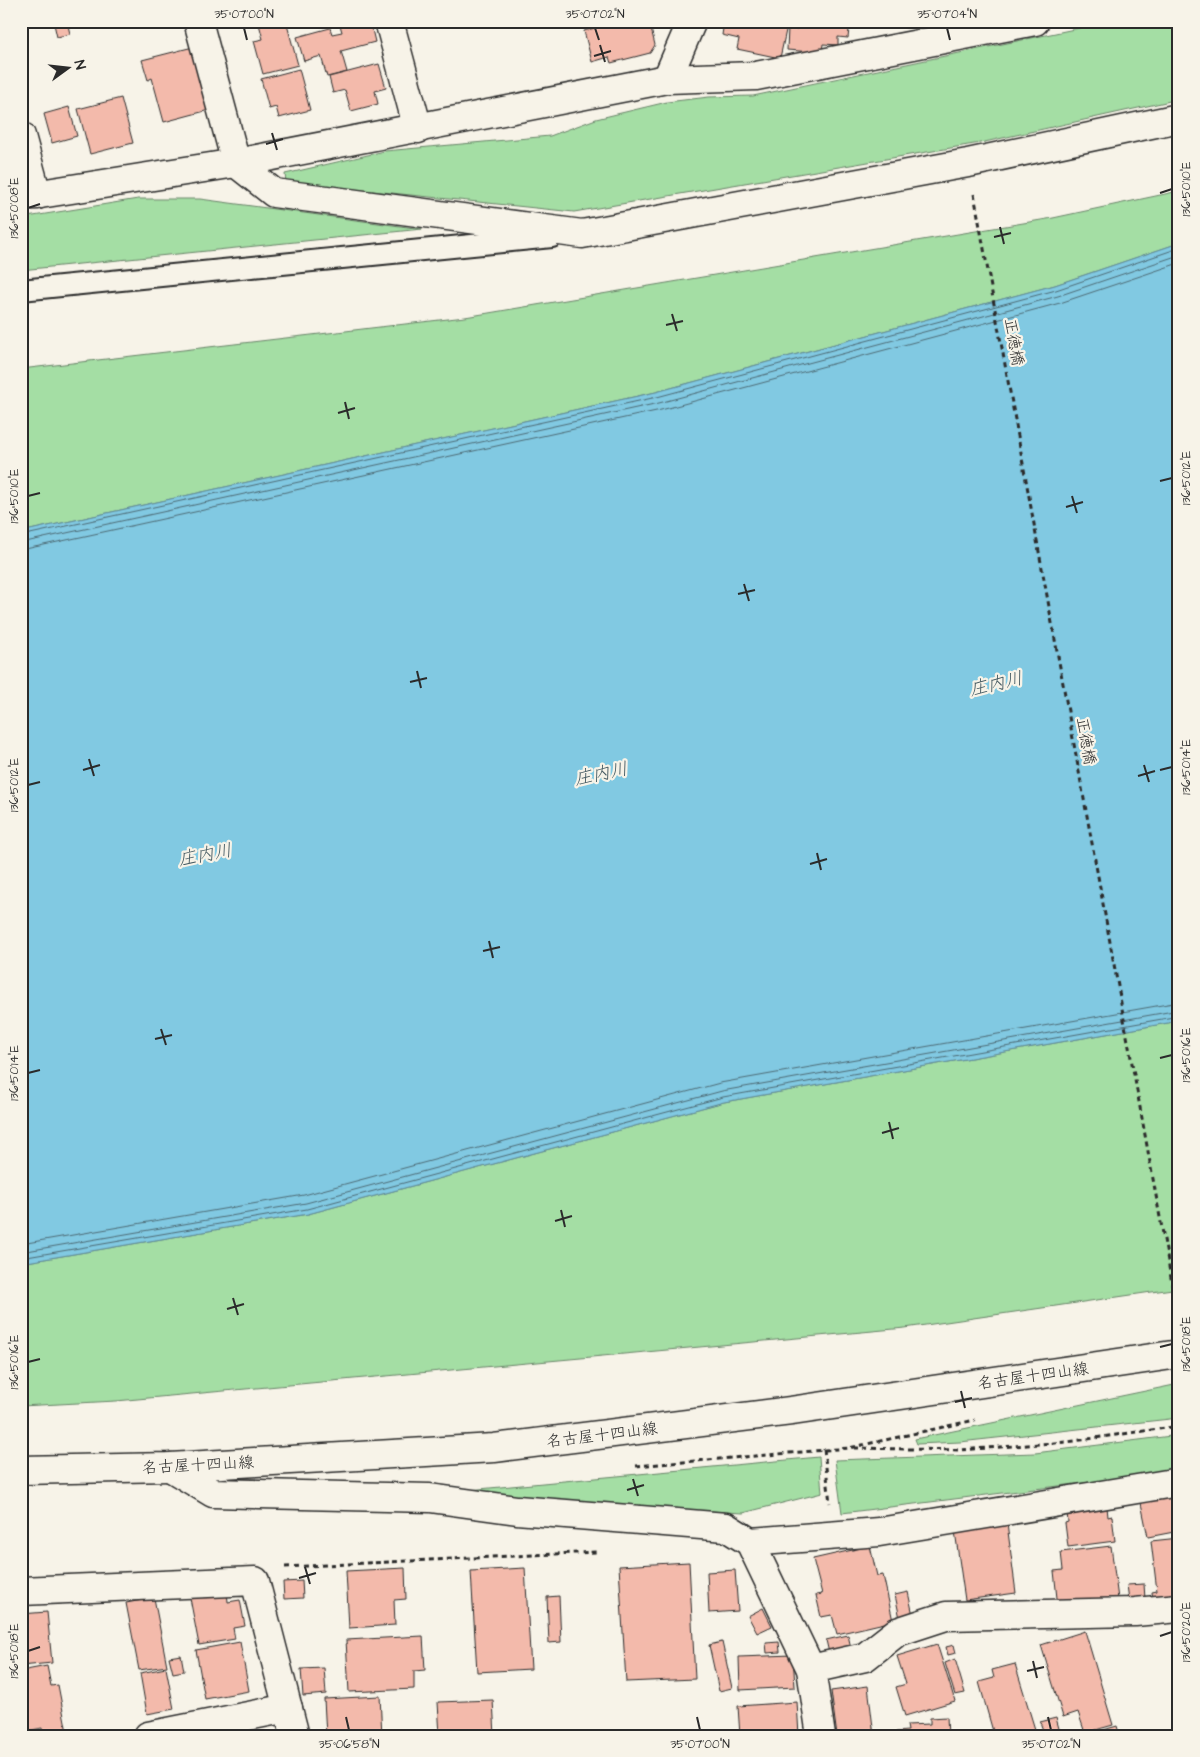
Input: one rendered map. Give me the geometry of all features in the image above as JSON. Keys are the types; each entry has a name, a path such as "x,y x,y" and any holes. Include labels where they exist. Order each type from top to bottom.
{"street":[{"path":"198,21 236,164 274,193 582,234 968,163 1179,118"},
{"path":"389,21 418,129"},
{"path":"667,79 692,21"},
{"path":"21,136 29,196 236,164 667,79 756,76 1035,21"},
{"name":"名古屋十四山線","path":"21,1470 170,1467 494,1448 791,1411 1179,1354"},
{"path":"170,1467 213,1493 430,1498 517,1510 726,1527 750,1542 810,1669 821,1736"},
{"path":"750,1542 879,1532 1179,1482"},
{"path":"21,1591 255,1581 295,1736"},
{"path":"810,1669 865,1657 897,1632 946,1616 1135,1612 1179,1608"},
{"path":"148,1736 288,1708"}],"lane":[{"path":"21,290 582,234"}],"path":[{"name":"正徳橋","path":"968,163 1179,1322"},
{"path":"849,1448 970,1449 1067,1442 1179,1426"},
{"path":"824,1450 831,1503 825,1505"},
{"path":"255,1581 288,1566 603,1552"}],"green space":[{"path":"1113,21 1179,21 1179,99 980,143 574,212 286,182 285,174 385,151 550,136 596,119 667,102 709,97 753,96"},
{"path":"1179,191 1179,243 1055,285 656,392 21,532 21,369 465,317 1053,218"},
{"path":"138,199 200,199 422,229 21,270 21,218"},
{"path":"1179,1021 1179,1288 905,1328 116,1401 21,1406 21,1263 308,1214 724,1102"},
{"path":"1179,1384 1179,1418 960,1442 917,1444 915,1439"},
{"path":"1179,1435 1179,1468 1139,1476 842,1513 835,1460 1035,1453"},
{"path":"819,1457 822,1493 743,1513 456,1496 458,1491"}],"water":[{"name":"庄内川","path":"1179,243 1179,1021 724,1102 308,1214 21,1263 21,532 656,392 1055,285"}],"building":[{"path":"67,21 70,34 57,37 54,24"},
{"path":"268,21 286,21 298,65 263,74 254,41 263,39 259,24"},
{"path":"354,21 370,21 375,42 341,51 347,72 327,77 321,56 304,61 297,37 330,28 332,34 342,32 340,25"},
{"path":"554,21 580,21 555,28"},
{"path":"620,21 649,21 655,45 650,53 611,63 609,57 592,62 584,31"},
{"path":"732,21 788,21 780,58 737,49 739,39 722,35 724,22 732,24"},
{"path":"798,21 850,21 848,38 838,37 838,45 823,44 822,51 787,50 788,28 797,29"},
{"path":"862,21 892,21 892,23 863,27"},
{"path":"193,47 209,110 164,122 152,78 148,80 142,60"},
{"path":"379,64 386,88 375,91 378,104 351,111 345,90 333,93 329,77"},
{"path":"299,69 310,110 279,118 276,107 269,109 261,79"},
{"path":"121,98 133,143 90,154 78,109"},
{"path":"69,107 77,136 52,143 44,114"},
{"path":"1179,1495 1179,1531 1148,1537 1141,1503"},
{"path":"1107,1507 1108,1517 1112,1516 1115,1541 1068,1547 1065,1523 1068,1522 1067,1513"},
{"path":"1007,1524 1016,1593 965,1600 955,1531"},
{"path":"1179,1538 1179,1597 1153,1600 1152,1592 1157,1591 1151,1541"},
{"path":"870,1546 877,1576 883,1575 893,1621 837,1634 832,1615 821,1617 816,1595 822,1594 813,1559"},
{"path":"1111,1546 1118,1599 1058,1607 1054,1571 1063,1570 1061,1552"},
{"path":"689,1562 695,1679 626,1682 619,1566"},
{"path":"405,1568 406,1599 394,1600 395,1625 349,1628 346,1571"},
{"path":"525,1568 531,1669 477,1672 471,1571"},
{"path":"735,1570 738,1611 709,1613 707,1572"},
{"path":"302,1581 303,1598 284,1599 283,1582"},
{"path":"1144,1584 1145,1599 1129,1600 1127,1585"},
{"path":"227,1591 228,1602 240,1600 245,1626 233,1628 235,1639 199,1645 190,1598"},
{"path":"908,1592 914,1620 901,1623 895,1595"},
{"path":"559,1596 561,1642 549,1643 547,1597"},
{"path":"154,1598 167,1666 139,1670 126,1603"},
{"path":"763,1608 772,1626 757,1633 748,1616"},
{"path":"47,1612 52,1663 21,1666 21,1614"},
{"path":"1085,1631 1113,1725 1085,1733 1078,1712 1063,1717 1041,1645"},
{"path":"848,1635 851,1648 829,1653 826,1640"},
{"path":"423,1636 425,1670 414,1671 414,1689 349,1692 346,1640"},
{"path":"240,1642 249,1691 205,1699 196,1650"},
{"path":"722,1642 732,1688 719,1691 709,1645"},
{"path":"779,1642 780,1652 767,1653 766,1643"},
{"path":"937,1644 955,1701 905,1716 896,1687 906,1684 897,1656"},
{"path":"954,1645 956,1653 948,1655 946,1647"},
{"path":"181,1655 184,1671 173,1673 169,1657"},
{"path":"793,1655 795,1687 740,1690 739,1657"},
{"path":"955,1659 965,1693 955,1695 945,1663"},
{"path":"1015,1664 1037,1736 990,1736 994,1735 979,1682 994,1678 992,1670"},
{"path":"47,1666 51,1686 58,1685 67,1732 43,1736 42,1728 21,1732 21,1671"},
{"path":"166,1668 174,1709 147,1714 140,1673"},
{"path":"324,1668 326,1694 303,1696 301,1669"},
{"path":"868,1686 874,1736 837,1736 831,1691"},
{"path":"380,1696 382,1736 326,1736 324,1699"},
{"path":"493,1700 495,1736 440,1736 438,1702"},
{"path":"797,1702 799,1736 740,1736 738,1706"},
{"path":"947,1717 948,1736 897,1736 896,1732 908,1731 907,1725 930,1724 930,1718"},
{"path":"1056,1718 1060,1732 1045,1736 1040,1722"},
{"path":"1117,1726 1120,1736 1087,1736 1087,1735"}]}
